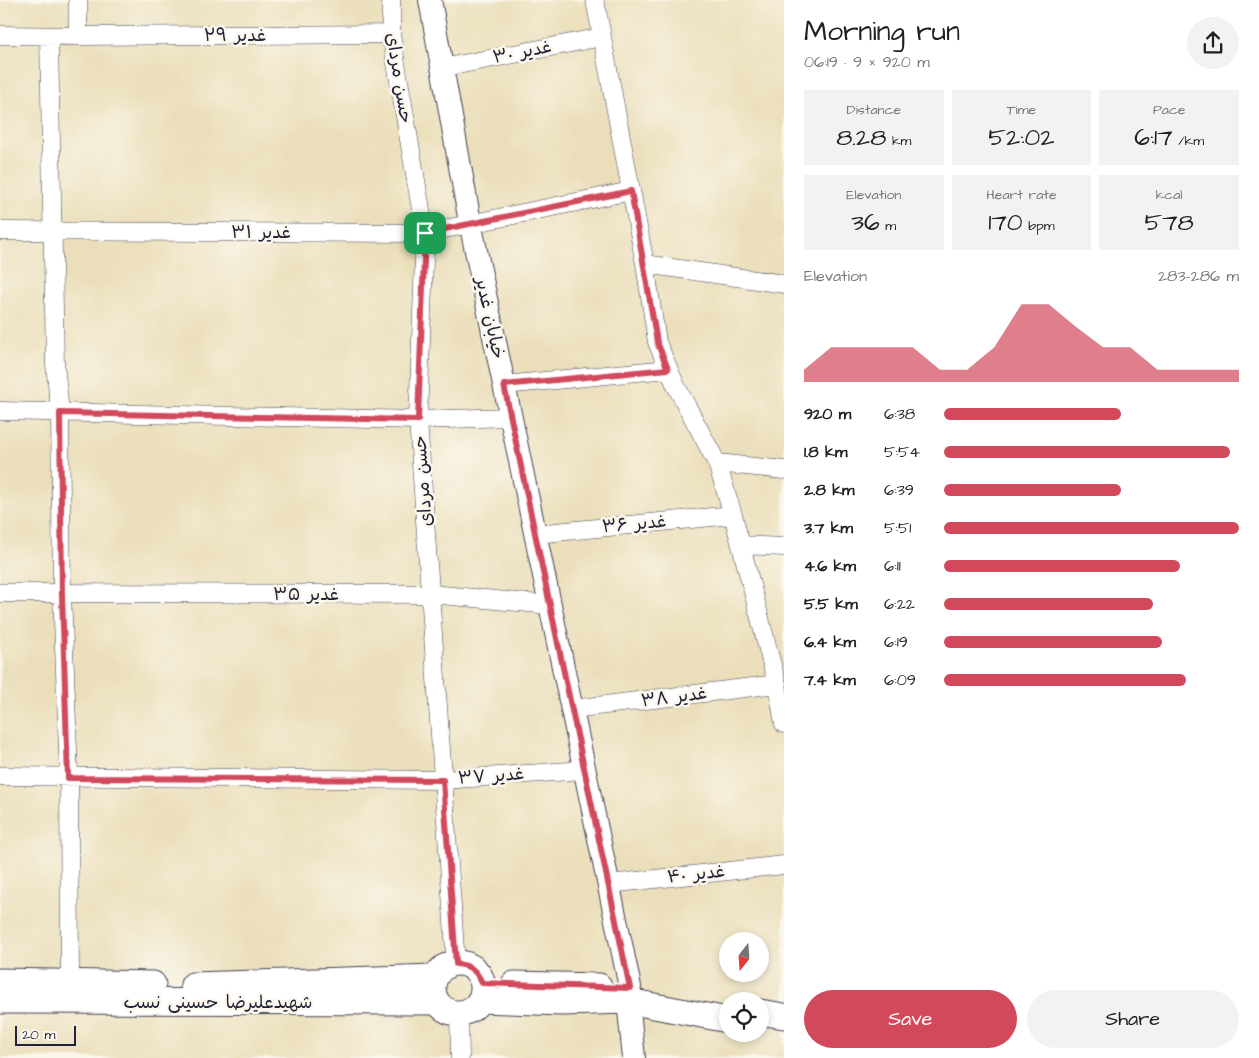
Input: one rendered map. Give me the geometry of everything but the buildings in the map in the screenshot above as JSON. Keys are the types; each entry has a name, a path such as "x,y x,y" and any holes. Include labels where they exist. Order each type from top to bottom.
{"main road":[{"path":"456,964 472,968 478,975 481,991 475,1007 459,1013 450,1012 442,1008 433,994 435,977 440,970 456,964"},
{"name":"شهیدعلیرضا حسینی نسب","path":"0,981 196,985 435,977"},
{"path":"481,991 562,1003 629,994 719,1005"},
{"path":"629,994 719,1018"},
{"name":"شهیدعلیرضا حسینی نسب","path":"0,1001 437,1002"},
{"path":"769,1014 784,1016"},
{"path":"769,1028 784,1030"}],"street":[{"path":"78,0 78,36"},
{"name":"حسن مردای","path":"391,0 391,34 425,233 418,420 456,964"},
{"name":"خیابان غدیر","path":"430,0 470,222 609,884 629,994 634,1058"},
{"path":"595,0 645,264 657,342 668,369 717,463 733,514 783,718"},
{"name":"غدیر ۲۹","path":"0,35 391,34"},
{"path":"49,36 55,364 60,413 62,594 68,778 70,983"},
{"name":"غدیر ۳۰","path":"442,68 602,36"},
{"name":"غدیر ۳۱","path":"0,231 425,233 470,222 631,191"},
{"path":"645,264 784,284"},
{"path":"504,385 668,369"},
{"path":"0,411 418,420 510,417"},
{"path":"717,463 784,470"},
{"name":"غدیر ۳۶","path":"535,534 733,514"},
{"path":"740,545 784,547"},
{"name":"غدیر ۳۵","path":"0,593 431,594 550,605"},
{"name":"غدیر ۳۸","path":"572,709 776,684"},
{"name":"غدیر ۳۷","path":"0,776 443,780 584,770"},
{"name":"غدیر ۴۰","path":"609,884 784,865"},
{"path":"459,1013 460,1058"}],"route":[{"path":"631,191 657,342 668,369 504,385 630,988 482,983 472,968 456,964 443,780 68,778 62,594 60,413 418,420 425,233 470,222 631,191"}]}
